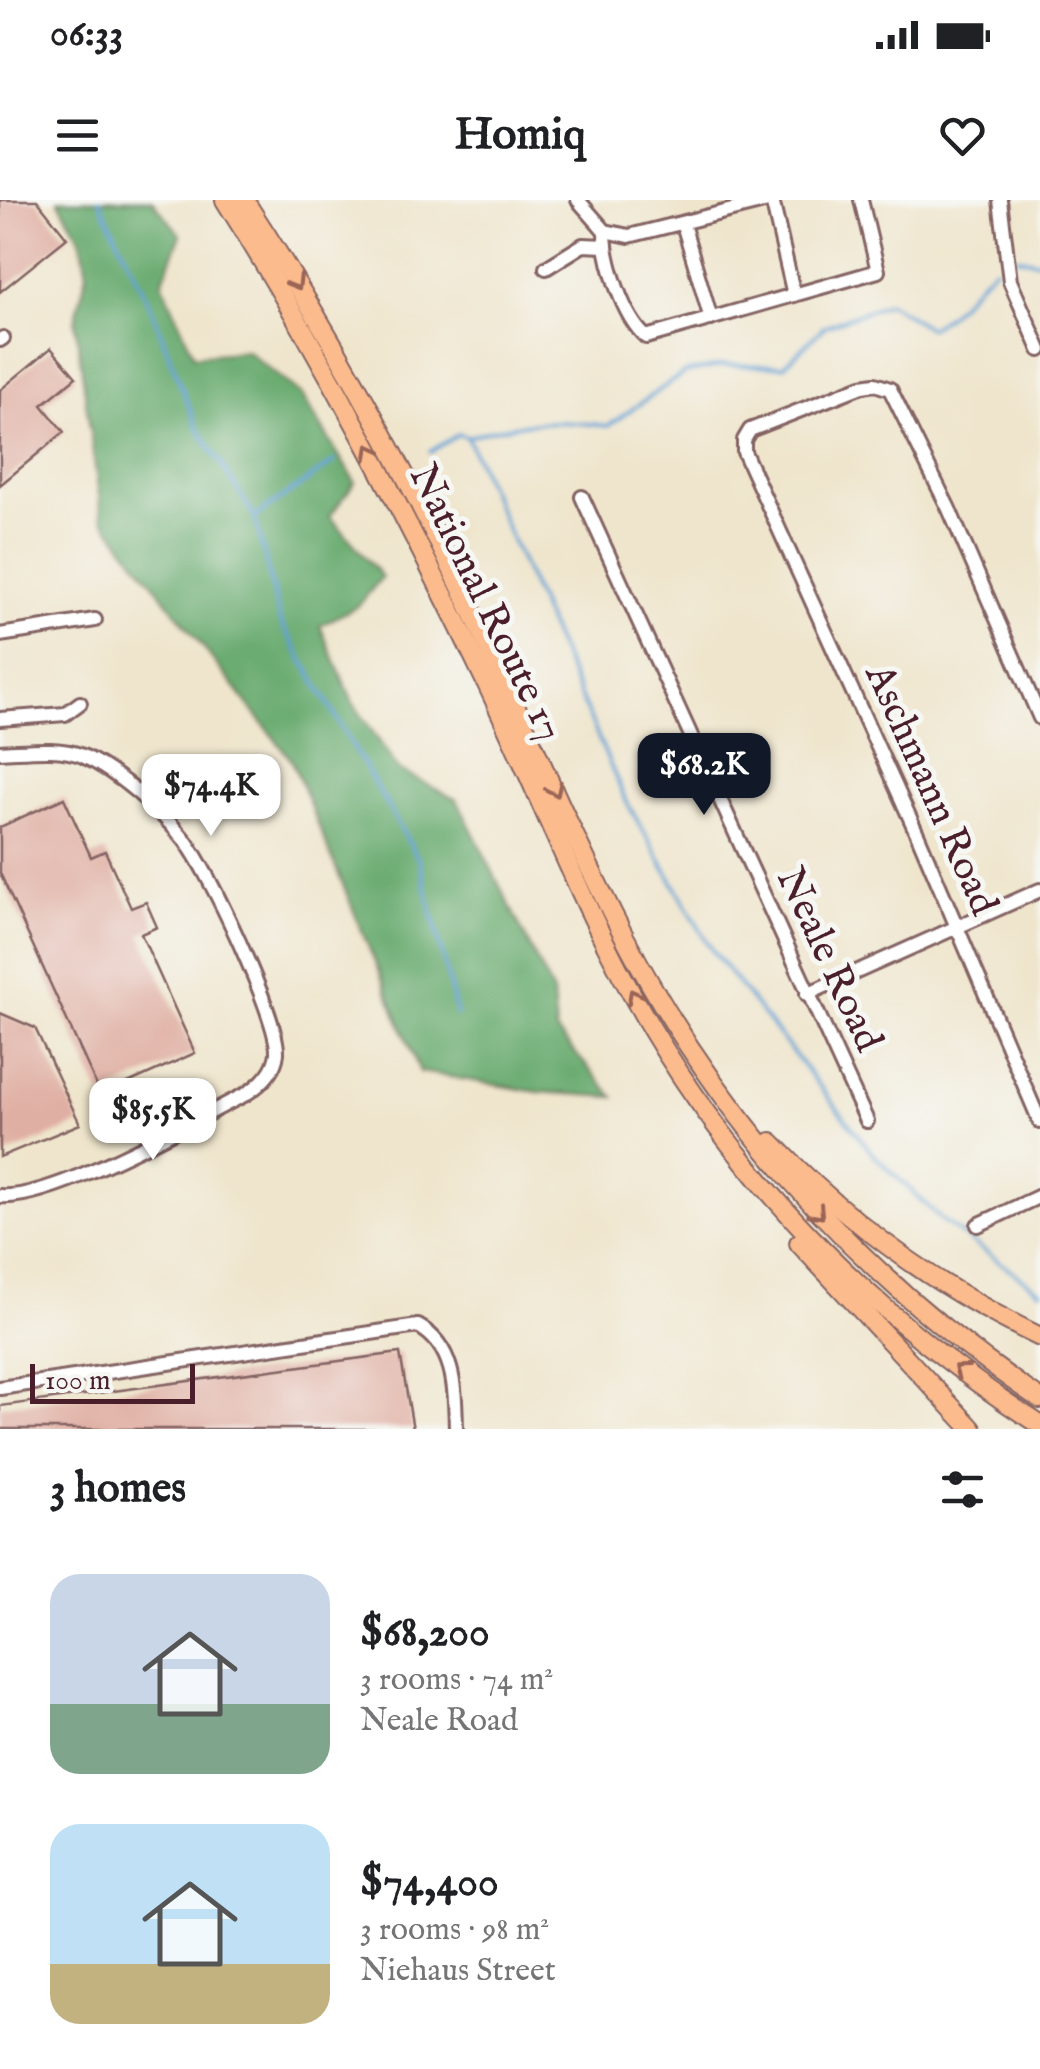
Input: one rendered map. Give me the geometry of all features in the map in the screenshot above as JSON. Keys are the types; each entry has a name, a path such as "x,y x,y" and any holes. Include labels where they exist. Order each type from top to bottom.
{"highway":[{"name":"National Route 17","path":"224,200 379,465 652,1031 754,1175 832,1261 936,1352 1040,1425"},
{"path":"244,200 368,408 422,509 626,940 721,1092 788,1180 872,1267 934,1322 1040,1398"},
{"path":"652,1031 670,1070 733,1165 876,1329 972,1429"},
{"path":"721,1092 798,1171 880,1242 964,1298 1040,1336"}],"street":[{"path":"578,200 605,238 634,327 646,337 878,271 862,200"},
{"path":"546,268 605,238 637,236 772,200 794,295"},
{"path":"1000,200 1010,281 1040,350"},
{"path":"683,224 711,319"},
{"name":"Aschmann Road","path":"1040,718 890,389 876,384 862,386 750,430 743,445 758,485 920,838 1040,1122"},
{"name":"Neale Road","path":"582,497 867,1122"},
{"path":"0,635 95,620"},
{"path":"0,719 66,714 80,703"},
{"path":"0,752 82,756 113,776 184,839 202,866 270,1020 277,1054 273,1066 246,1094 128,1151 24,1195 0,1196"},
{"path":"807,994 1040,890"},
{"path":"978,1225 1040,1196"},
{"path":"0,1388 418,1326 437,1341 451,1368 456,1429"}],"green space":[{"path":"58,200 152,200 181,235 162,282 194,356 247,351 302,395 355,482 330,516 382,577 359,605 320,626 353,703 399,770 457,800 553,993 556,1031 614,1097 538,1092 420,1072 292,761 102,518 75,321 87,273 81,239"}],"building":[{"path":"0,200 37,200 67,238 0,292"},
{"path":"51,348 76,377 42,405 64,432 0,485 0,390"},
{"path":"64,798 91,857 105,851 131,908 146,902 157,927 141,934 195,1053 101,1095 0,873 0,827"},
{"path":"0,1013 35,1028 80,1124 0,1157"},
{"path":"400,1353 413,1429 0,1429 0,1406"}],"waterway":[{"path":"99,200 150,305 196,425 255,517 280,621 419,860 457,1015"},
{"path":"1016,257 1040,262"},
{"path":"430,452 459,434 467,437 553,422 608,426 684,373 724,365 784,366 825,326 889,303 928,328 947,316 995,268"},
{"path":"467,437 625,799 712,950 873,1154 943,1221 1040,1291"},
{"path":"255,517 335,461"}]}
